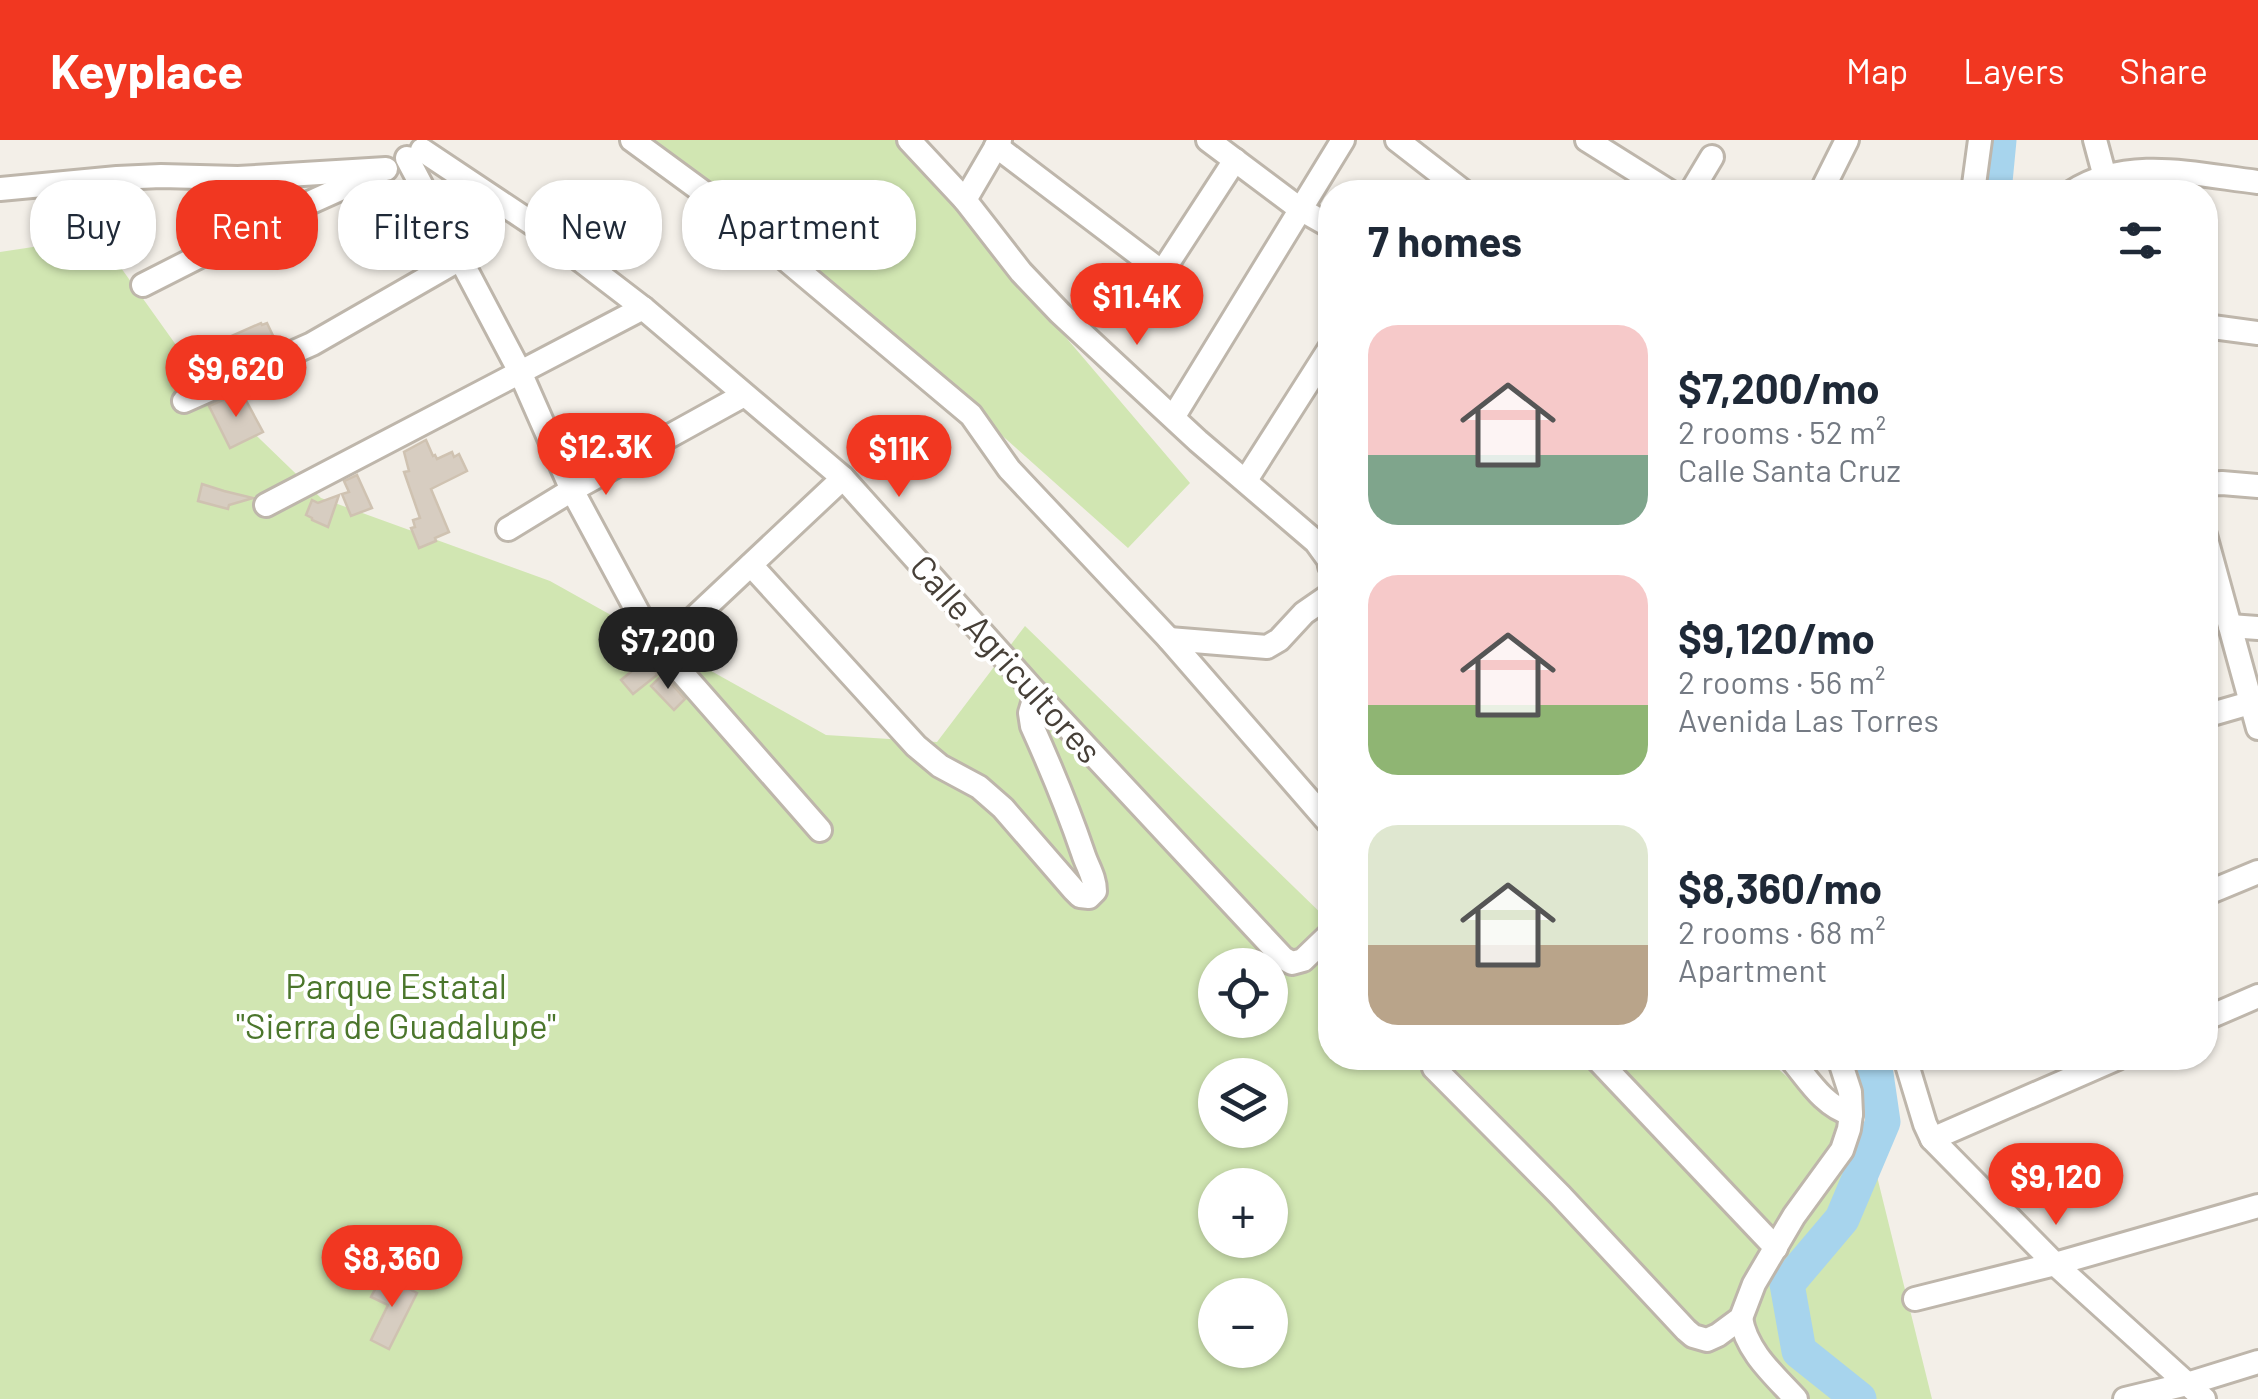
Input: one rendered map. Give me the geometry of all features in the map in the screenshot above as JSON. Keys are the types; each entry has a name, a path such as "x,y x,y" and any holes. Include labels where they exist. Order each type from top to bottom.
{"street":[{"path":"632,140 722,206 971,415 1010,469 1169,640 1318,810"},
{"path":"909,140 965,200 1020,272 1060,313 1318,545"},
{"path":"1208,140 1318,219"},
{"path":"1318,180 1343,140"},
{"path":"1397,140 1449,180"},
{"path":"1587,140 1617,148 1656,180"},
{"path":"1828,180 1847,140"},
{"path":"1975,180 1980,140"},
{"path":"2096,140 2106,180"},
{"path":"965,200 998,143 1162,272"},
{"path":"144,285 268,221 424,149 434,180"},
{"name":"Calle Agricultores","path":"424,149 536,226 642,308 843,478 1270,944 1292,963 1303,960 1318,946"},
{"path":"1698,180 1712,157"},
{"path":"1138,309 1235,160"},
{"path":"0,189 117,178 253,178 386,168"},
{"path":"2115,180 2132,171 2157,171 2258,182"},
{"path":"1174,416 1318,180"},
{"path":"184,401 312,344 441,270"},
{"path":"466,270 520,372 572,490 648,631 820,830"},
{"path":"266,505 642,308"},
{"path":"2218,327 2258,332"},
{"path":"1246,480 1318,367"},
{"path":"508,528 744,395"},
{"path":"661,649 843,478"},
{"path":"2218,482 2258,486"},
{"path":"751,565 916,746 940,766 979,787 1003,808 1074,890 1089,897 1094,891 1094,878 1032,726 1030,713 1036,693"},
{"path":"2218,589 2258,728"},
{"path":"1169,640 1267,647 1318,603"},
{"path":"2230,626 2258,628"},
{"path":"2218,712 2250,703"},
{"path":"2218,889 2258,872"},
{"path":"2218,1013 2258,996"},
{"path":"1436,1070 1686,1330 1701,1339 1713,1338 1741,1318"},
{"path":"1607,1070 1776,1248"},
{"path":"1800,1070 1829,1104 1851,1114"},
{"path":"1796,1399 1755,1351 1741,1318 1754,1284 1794,1216 1842,1150 1851,1114 1850,1092 1843,1070"},
{"path":"1908,1070 1932,1139 2055,1264 2195,1391"},
{"path":"1932,1139 2090,1070"},
{"path":"1915,1298 2055,1264 2258,1206"},
{"path":"2125,1399 2195,1391 2258,1362"}],"green space":[{"path":"649,140 899,140 958,203 1040,307 1190,483 1128,548 814,270 916,270 916,180 700,180"},
{"name":"Parque Estatal \"Sierra de Guadalupe\"","path":"30,247 30,270 123,270 206,387 321,498 550,581 826,735 937,742 1025,626 1318,910 1318,1070 1779,1070 1871,1152 1932,1399 0,1399 0,252"}],"building":[{"path":"267,323 275,340 229,359 220,341"},
{"path":"242,393 263,432 230,448 209,406"},
{"path":"426,440 437,459 452,452 454,457 459,454 467,471 431,489 449,532 419,548 411,528 415,527 413,520 420,518 404,472 409,471 404,452"},
{"path":"357,475 372,508 351,516 342,494 349,492 344,481"},
{"path":"202,484 253,498 229,505 228,509 198,501"},
{"path":"339,495 328,527 306,515 312,500 318,503"},
{"path":"648,658 657,675 633,694 621,680"},
{"path":"663,674 685,699 674,710 651,686"},
{"path":"388,1275 417,1293 389,1349 371,1340 388,1305 371,1297"}],"waterway":[{"path":"1995,180 1999,140"},
{"path":"1859,1399 1799,1351 1787,1284 1842,1219 1883,1122 1875,1070"}]}
